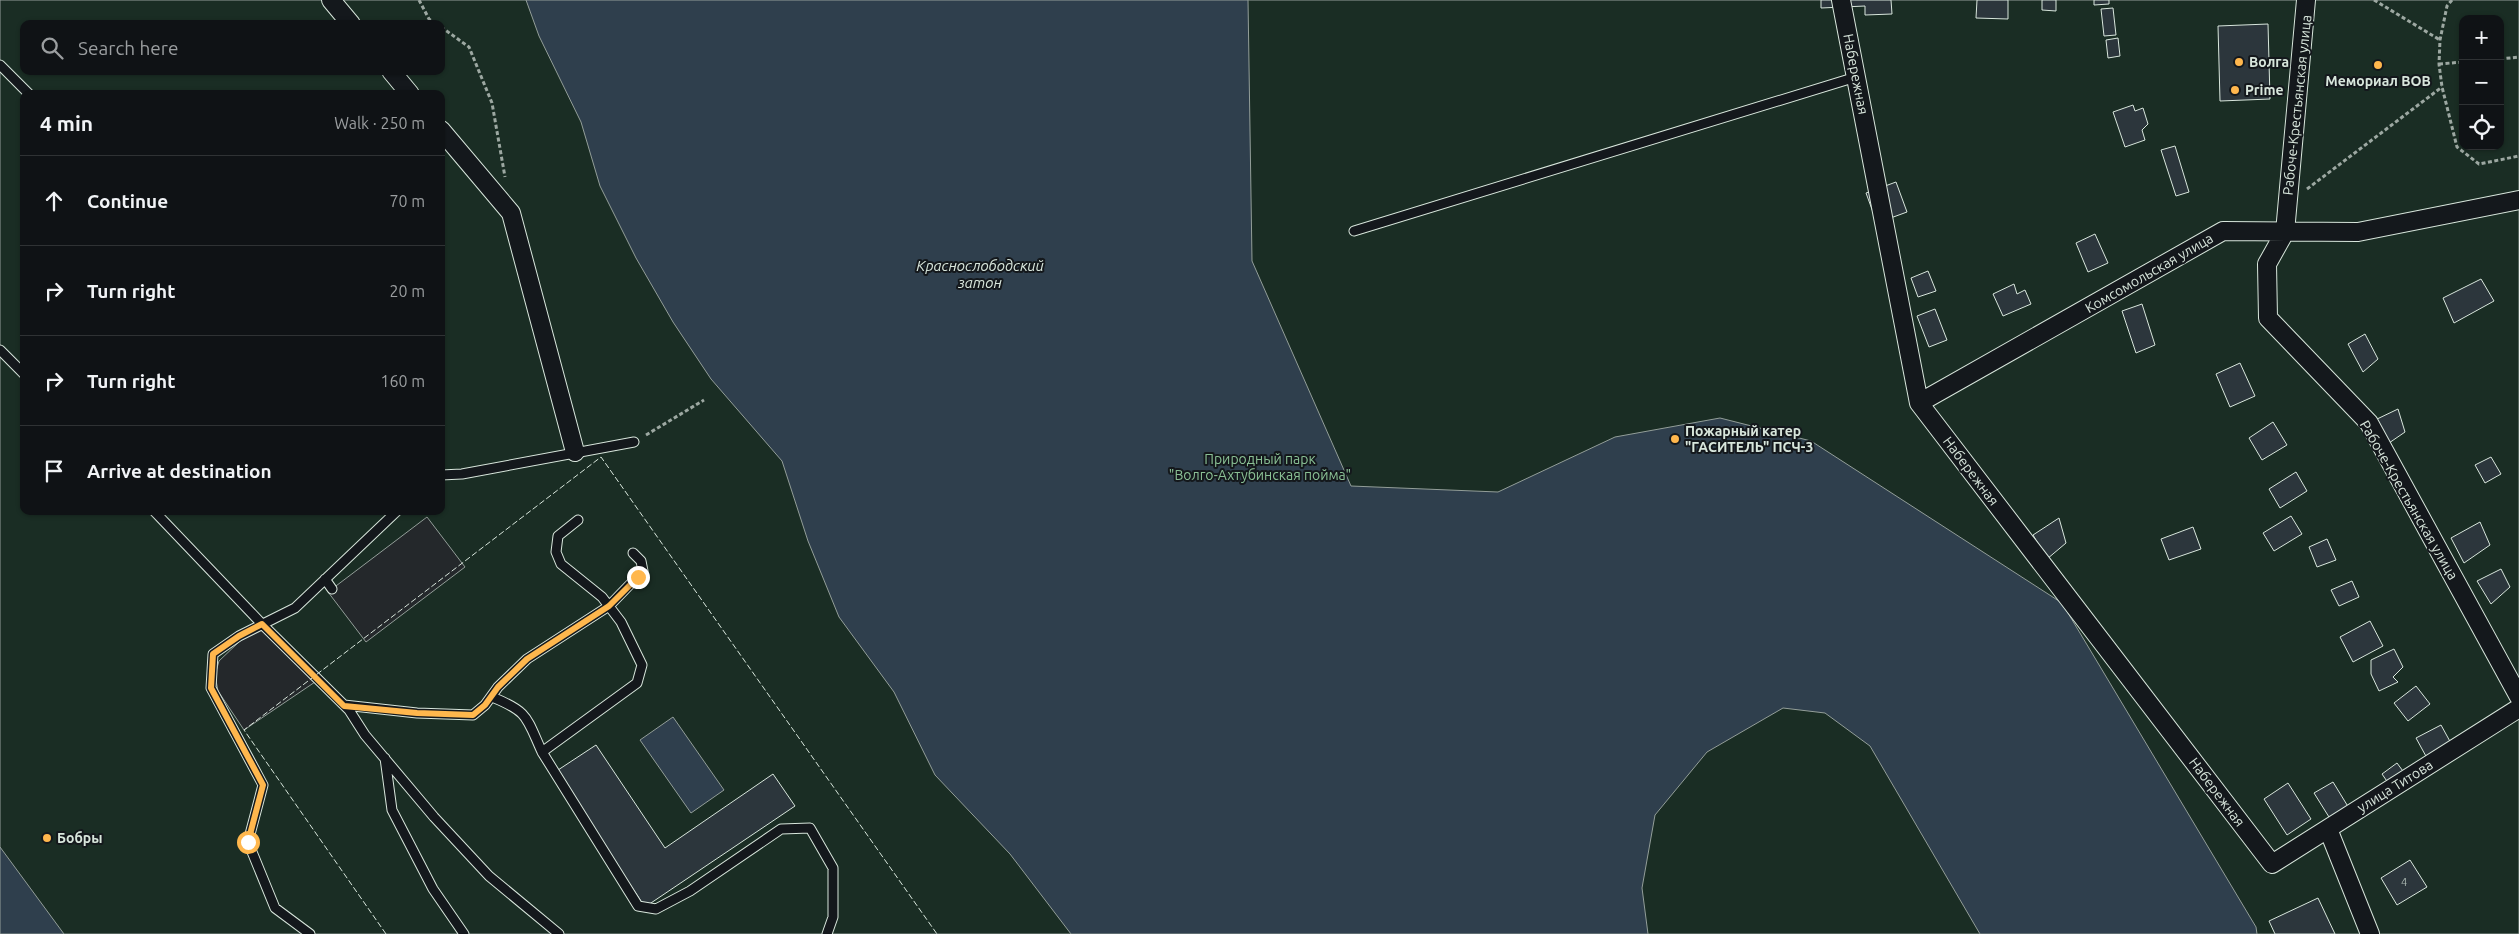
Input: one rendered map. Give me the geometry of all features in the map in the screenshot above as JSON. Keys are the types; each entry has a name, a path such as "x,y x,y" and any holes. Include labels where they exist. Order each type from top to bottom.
{"street":[{"path":"331,0 348,20"},
{"name":"Набережная","path":"1841,0 1919,403 2272,864"},
{"name":"Рабоче-Крестьянская улица","path":"2306,0 2285,232 2267,264 2268,318 2369,422 2519,696"},
{"path":"394,75 407,90"},
{"path":"445,135 511,213 575,452"},
{"name":"Комсомольская улица","path":"1919,403 2223,231 2358,232 2519,200"},
{"name":"улица Титова","path":"2272,864 2519,708"},
{"path":"2328,829 2370,934"}],"lane":[{"path":"0,65 25,90"},
{"path":"1354,232 1856,77"},
{"path":"0,350 20,370"},
{"path":"445,475 462,474 634,442"},
{"path":"158,515 344,706 434,816 490,876 559,934"},
{"path":"310,934 275,908 248,842 263,785 211,688 213,654 239,636 295,608 393,515"},
{"path":"542,752 637,684 642,665 621,622 602,597 561,564 556,552 558,536 578,520"},
{"path":"344,706 417,713 473,715 485,705 527,659 609,606 643,571 641,561 632,553"},
{"path":"325,579 332,589"},
{"path":"492,697 512,705 526,715 542,752 638,906 656,909 690,892 781,829 810,828 833,868 834,917 827,934"},
{"path":"385,758 392,810 433,889 464,934"}],"path":[{"path":"419,0 430,20"},
{"path":"2374,0 2440,40"},
{"path":"2452,0 2447,6 2440,40 2439,64 2442,87 2457,147 2479,164 2519,156"},
{"path":"445,30 469,47 492,103 511,213"},
{"path":"2504,59 2519,57"},
{"path":"2439,64 2459,62"},
{"path":"2288,203 2442,87"},
{"path":"634,442 704,400"}],"green space":[{"name":"Природный парк \"Волго-Ахтубинская пойма\"","path":"0,0 2519,0 2519,934 0,934"}],"shaded area":[{"path":"427,517 465,567 366,642 328,592"},
{"path":"262,628 315,682 244,730 218,691 215,675 219,661 240,641"}],"water":[{"name":"Краснослободский затон","path":"526,0 1248,0 1252,261 1351,486 1498,492 1615,437 1720,418 1811,441 2062,603 2256,927 2257,934 1980,934 1870,746 1825,713 1783,708 1707,752 1655,815 1642,888 1648,934 1071,934 1010,854 935,775 894,692 839,617 808,541 782,461 711,379 673,322 636,258 600,186 581,122 539,36"},
{"path":"673,717 724,790 691,813 640,740"},
{"path":"0,847 64,934 0,934"}],"building":[{"path":"1821,0 1891,0 1892,14 1865,15 1865,6 1821,8"},
{"path":"1977,0 2008,0 2008,19 1976,18"},
{"path":"2042,0 2056,0 2056,11 2042,10"},
{"path":"2094,0 2109,0 2109,4 2094,5"},
{"path":"2113,8 2116,35 2104,36 2101,9"},
{"path":"2268,24 2270,99 2220,101 2218,26"},
{"path":"2118,38 2120,56 2108,58 2106,40"},
{"path":"2133,105 2135,111 2143,108 2148,124 2142,130 2145,140 2125,147 2113,112"},
{"path":"2175,146 2189,192 2176,196 2161,150"},
{"path":"1896,182 1907,212 1877,223 1866,193"},
{"path":"2095,234 2108,263 2088,272 2076,243"},
{"path":"1928,271 1936,291 1918,297 1911,278"},
{"path":"2481,279 2494,301 2454,323 2443,298"},
{"path":"2014,284 2017,294 2025,290 2031,304 2003,316 1993,294"},
{"path":"2142,304 2155,345 2136,353 2122,311"},
{"path":"1935,309 1947,340 1929,347 1917,316"},
{"path":"2365,334 2378,359 2363,372 2348,344"},
{"path":"2240,363 2255,396 2230,407 2216,374"},
{"path":"2398,409 2405,432 2389,443 2375,420"},
{"path":"2273,422 2287,445 2262,460 2249,438"},
{"path":"2491,457 2501,474 2485,483 2475,465"},
{"path":"2296,472 2307,491 2280,508 2269,489"},
{"path":"2291,516 2302,534 2274,551 2263,533"},
{"path":"2059,518 2066,543 2047,559 2033,535"},
{"path":"2480,522 2490,545 2464,563 2451,538"},
{"path":"2193,527 2201,549 2169,560 2161,539"},
{"path":"2327,539 2336,560 2317,567 2309,547"},
{"path":"2501,569 2510,587 2491,604 2477,581"},
{"path":"2352,581 2359,597 2339,606 2331,590"},
{"path":"2370,621 2383,646 2353,662 2340,637"},
{"path":"2394,649 2403,667 2393,677 2398,682 2379,691 2371,674 2371,660"},
{"path":"2416,686 2430,704 2408,721 2394,703"},
{"path":"2441,725 2458,756 2433,769 2416,738"},
{"path":"596,745 665,848 773,774 795,806 645,907 555,772"},
{"path":"2397,763 2411,782 2395,793 2382,774"},
{"path":"2333,782 2352,813 2334,825 2314,793"},
{"path":"2288,783 2311,819 2287,835 2264,799"},
{"path":"2410,860 2427,887 2397,905 2381,878"},
{"path":"2318,898 2335,934 2275,934 2269,921"}],"fence":[{"path":"386,934 244,730 601,457 937,934"}],"place":[{"name":"Волга","path":"2239,62"},
{"name":"Мемориал ВОВ","path":"2378,65"},
{"name":"Prime","path":"2235,90"},
{"name":"Пожарный катер \"ГАСИТЕЛЬ\" ПСЧ-3","path":"1675,439"},
{"name":"Бобры","path":"47,838"}],"route":[{"path":"248,842 263,785 211,688 213,654 239,636 262,624 344,706 417,713 473,715 485,705 498,687 527,659 609,606 638,577"}]}
